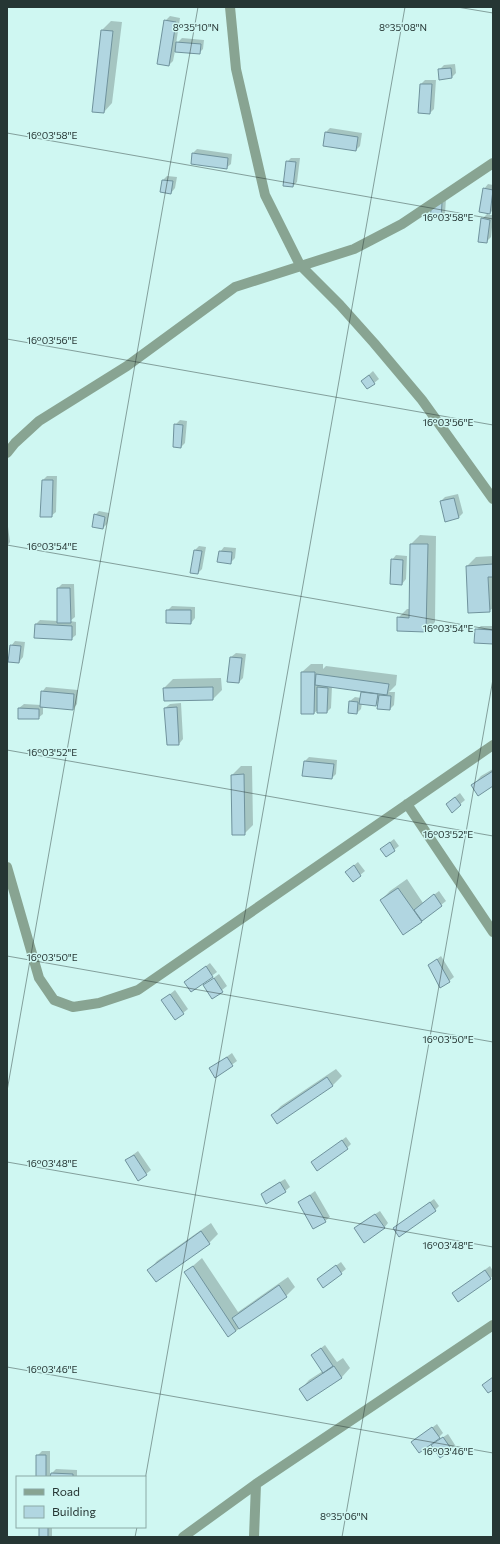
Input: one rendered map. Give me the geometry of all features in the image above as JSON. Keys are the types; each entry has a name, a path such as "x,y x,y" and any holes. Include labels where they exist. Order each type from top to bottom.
{"street":[{"path":"230,7 236,69 265,196 300,265 340,304 413,389 493,499"},
{"path":"7,453 15,443 39,421 127,366 235,287 354,248 402,224 493,163"},
{"path":"7,867 39,978 54,1000 73,1007 99,1003 138,990 493,744"},
{"path":"407,804 493,932"},
{"path":"183,1537 256,1484 493,1325"},
{"path":"254,1537 256,1484"}],"building":[{"path":"164,20 176,22 169,66 157,64"},
{"path":"101,30 113,31 104,113 92,112"},
{"path":"176,42 201,44 200,54 175,52"},
{"path":"451,68 452,78 439,80 438,69"},
{"path":"420,84 432,84 430,114 418,113"},
{"path":"325,132 358,137 356,151 323,146"},
{"path":"192,153 228,158 227,169 191,164"},
{"path":"286,161 296,162 293,187 283,186"},
{"path":"162,180 173,181 171,194 160,192"},
{"path":"483,188 493,190 490,214 479,212"},
{"path":"432,202 442,203 441,219 430,218"},
{"path":"481,218 490,220 487,243 478,242"},
{"path":"369,375 375,384 367,389 361,381"},
{"path":"174,424 183,425 181,448 173,447"},
{"path":"42,480 53,480 52,517 40,517"},
{"path":"454,498 459,518 445,522 440,501"},
{"path":"94,514 105,517 103,529 92,527"},
{"path":"410,544 428,544 426,632 397,631 397,617 409,618"},
{"path":"194,550 202,551 198,574 190,573"},
{"path":"219,551 232,552 231,564 217,562"},
{"path":"391,559 403,560 402,585 390,584"},
{"path":"493,564 493,577 488,577 490,612 468,613 466,566"},
{"path":"57,588 70,588 71,623 57,623"},
{"path":"166,610 191,610 191,624 166,623"},
{"path":"35,624 72,626 72,640 34,638"},
{"path":"475,629 493,630 493,644 474,643"},
{"path":"10,645 21,646 19,663 8,662"},
{"path":"230,657 242,658 239,683 227,682"},
{"path":"301,672 315,672 314,714 301,714"},
{"path":"316,674 389,684 387,695 315,685"},
{"path":"213,687 213,700 164,701 163,688"},
{"path":"317,687 328,688 327,713 317,713"},
{"path":"41,691 74,694 73,710 40,707"},
{"path":"361,692 378,694 376,706 359,704"},
{"path":"379,695 391,696 390,710 377,709"},
{"path":"349,701 358,702 357,714 348,713"},
{"path":"177,707 179,745 167,745 164,708"},
{"path":"18,708 39,709 39,719 18,719"},
{"path":"304,761 334,764 332,779 302,776"},
{"path":"493,771 493,786 478,796 471,785"},
{"path":"244,774 245,835 232,835 231,775"},
{"path":"455,797 461,805 452,813 446,804"},
{"path":"390,842 395,851 386,857 380,849"},
{"path":"354,865 361,876 353,882 345,872"},
{"path":"398,888 422,922 403,935 380,900"},
{"path":"434,894 442,906 422,921 414,910"},
{"path":"437,959 450,982 440,988 428,965"},
{"path":"206,966 213,977 191,992 184,982"},
{"path":"214,978 223,992 212,999 203,985"},
{"path":"170,994 184,1014 175,1020 161,1000"},
{"path":"227,1057 233,1066 215,1078 209,1068"},
{"path":"327,1077 333,1086 277,1124 271,1115"},
{"path":"342,1140 348,1149 317,1171 311,1162"},
{"path":"134,1155 147,1175 138,1181 125,1160"},
{"path":"280,1182 286,1192 266,1204 261,1194"},
{"path":"310,1195 326,1222 313,1229 298,1202"},
{"path":"430,1202 436,1211 399,1237 393,1228"},
{"path":"375,1214 385,1228 364,1243 354,1228"},
{"path":"201,1231 210,1244 156,1282 147,1270"},
{"path":"336,1265 342,1274 323,1288 317,1279"},
{"path":"193,1266 236,1331 228,1337 184,1272"},
{"path":"485,1270 491,1279 458,1302 452,1293"},
{"path":"279,1285 287,1297 239,1329 232,1318"},
{"path":"321,1348 333,1366 323,1373 311,1355"},
{"path":"334,1366 342,1378 307,1401 299,1389"},
{"path":"493,1377 493,1390 488,1393 482,1385"},
{"path":"432,1427 440,1438 419,1453 411,1442"},
{"path":"443,1437 452,1450 440,1458 431,1445"},
{"path":"36,1455 46,1455 46,1476 36,1476"},
{"path":"51,1473 73,1474 73,1476 50,1476"},
{"path":"39,1528 48,1528 48,1537 39,1537"}]}
